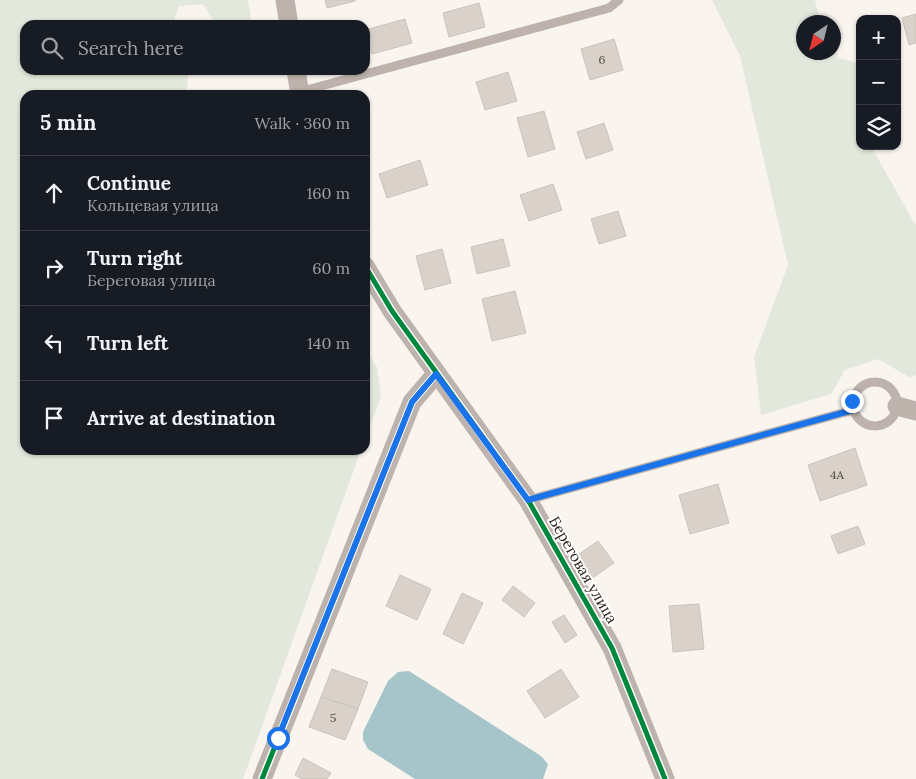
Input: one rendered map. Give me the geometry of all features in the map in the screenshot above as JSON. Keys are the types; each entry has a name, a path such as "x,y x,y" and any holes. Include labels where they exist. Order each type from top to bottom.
{"street":[{"path":"285,0 288,20"},
{"path":"297,75 299,90"},
{"name":"Береговая улица","path":"370,274 392,311 436,374 528,500 612,648 664,779"},
{"path":"262,779 412,402 436,374"},
{"path":"897,406 916,411"}],"lane":[{"path":"370,75 609,8 619,0"},
{"path":"314,90 368,75"},
{"path":"869,382 886,384 896,398 897,406 894,415 880,425 872,426 864,423 853,410 852,401 855,392 869,382"},
{"path":"528,500 853,410"}],"shaded area":[{"path":"0,0 248,0 251,20 213,20 203,4 179,6 174,20 20,20 20,75 188,75 187,90 20,90 20,455 359,455 243,779 0,779"},
{"path":"712,0 815,0 818,15 796,15 796,60 841,59 856,63 856,150 873,150 916,224 916,375 911,378 878,359 845,370 831,394 761,415 754,357 788,265 740,56"},
{"path":"370,356 377,367 381,397 370,427"}],"water":[{"path":"409,671 541,756 548,764 543,779 415,779 368,749 363,740 363,732 388,681 398,672"}],"building":[{"path":"325,0 355,0 355,1 327,8"},
{"path":"479,3 485,27 449,37 443,13"},
{"path":"916,14 916,43 909,45 902,18"},
{"path":"405,19 412,43 372,54 370,29"},
{"path":"614,39 623,70 590,80 581,49"},
{"path":"508,72 517,101 485,110 476,82"},
{"path":"544,111 555,149 528,157 517,118"},
{"path":"604,123 613,150 586,159 577,132"},
{"path":"420,160 428,185 387,198 379,174"},
{"path":"553,184 562,210 529,221 520,195"},
{"path":"618,211 626,236 599,244 591,219"},
{"path":"503,239 510,266 477,274 471,247"},
{"path":"442,249 451,283 425,290 416,256"},
{"path":"515,291 526,333 492,341 482,299"},
{"path":"855,448 867,485 820,501 808,465"},
{"path":"718,484 729,523 690,534 679,495"},
{"path":"858,526 865,544 838,554 831,536"},
{"path":"598,541 614,563 591,579 575,557"},
{"path":"400,575 431,589 417,620 386,606"},
{"path":"513,586 535,603 524,617 502,600"},
{"path":"462,593 483,603 463,644 443,634"},
{"path":"699,604 704,649 673,652 669,606"},
{"path":"564,615 577,635 565,643 552,622"},
{"path":"332,669 368,682 358,709 321,697"},
{"path":"561,669 579,697 545,718 527,691"},
{"path":"321,697 358,709 345,740 309,727"},
{"path":"303,758 331,773 327,779 302,779 295,775"}],"cycle path":[{"path":"370,274 392,311 528,500 612,648 665,779"},
{"path":"262,779 412,402 436,374"}],"route":[{"path":"278,738 412,402 436,374 528,500 853,410 852,401"}]}
